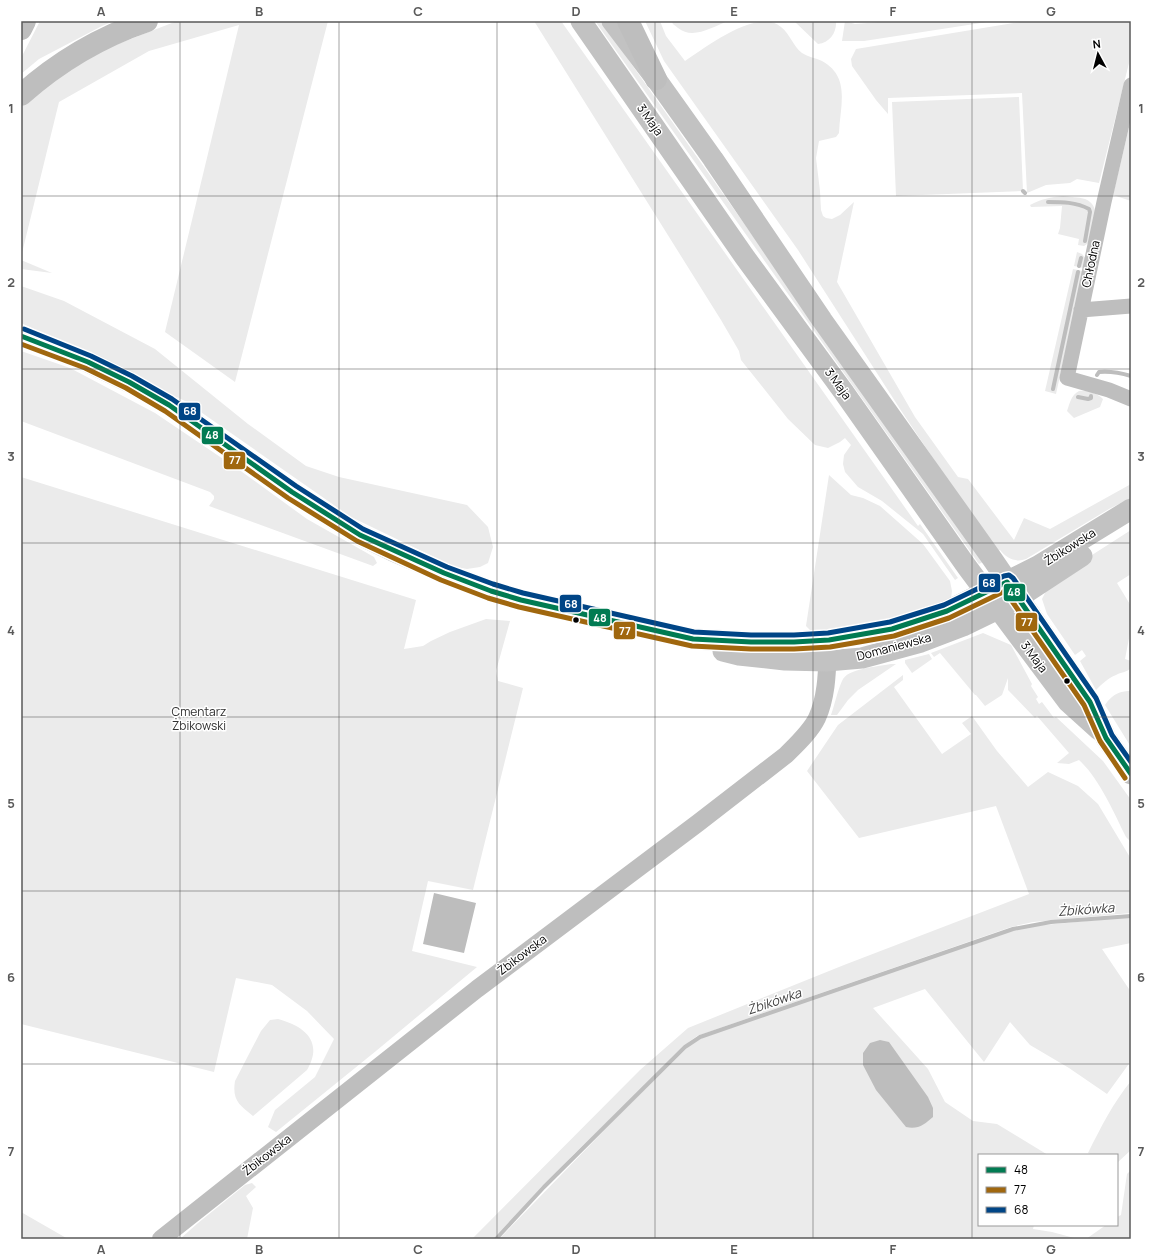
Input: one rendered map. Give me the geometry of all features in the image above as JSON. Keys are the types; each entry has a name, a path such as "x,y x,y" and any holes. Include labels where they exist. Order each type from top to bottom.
{"highway":[{"path":"21,29 25,21"},
{"path":"21,95 42,77 92,44 147,21"},
{"path":"628,21 656,79"}],"main road":[{"name":"3 Maja","path":"582,21 744,256 843,391 998,609 1068,702 1106,738"},
{"name":"3 Maja","path":"612,21 656,79 738,196 815,310 993,560 1090,702 1106,738 1131,774"},
{"name":"Domaniewska","path":"21,336 88,362 128,382 169,406 292,492 360,535 392,551 478,586 522,600 693,639 787,642 829,640 892,629 947,611 986,592 1013,590"},
{"name":"Żbikowska","path":"1013,590 1038,566 1131,509"},
{"name":"Żbikowska","path":"1013,590 1131,525"},
{"name":"Domaniewska","path":"693,639 705,647 739,655 785,660 827,661 862,658 921,642 963,626 998,609 1013,590"}],"street":[{"name":"Chłodna","path":"1131,85 1104,202 1067,378 1108,390 1131,399"},
{"path":"1081,310 1131,306"},
{"name":"Żbikowska","path":"161,1239 477,989 786,755 799,742 816,720 823,702 829,640"}],"green space":[{"path":"40,21 114,21 39,59 21,74 21,58"},
{"path":"177,21 328,21 235,382 165,332 239,25 149,51 59,102 21,257 21,107 55,77 100,51"},
{"path":"534,21 561,21 918,526 920,524 958,578 955,580 923,534 882,501 858,487 845,472 843,464 844,455 851,445 845,438 828,448 815,445 788,419 741,360 739,351 721,320"},
{"path":"595,21 601,21 983,562 979,564"},
{"path":"645,21 660,21 666,36 685,61 718,39 732,32 759,22 771,22 784,30 802,53 822,61 837,75 842,93 839,133 836,137 819,141 816,158 821,210 823,216 832,219 840,215 854,202 837,282 915,417 958,477 968,479 1014,540 1024,518 1050,529 1131,484 1131,498 1109,509 1026,559 1015,560 1005,555 1000,550 996,552 900,409 798,250 664,61"},
{"path":"671,21 728,21 703,31 690,33 678,28"},
{"path":"794,21 836,21 836,25 832,36 826,42 818,44"},
{"path":"845,21 855,24 893,21 994,21 864,41 842,41"},
{"path":"1026,21 1131,21 1131,55 1099,183 1077,179 1070,183 1046,185 1027,193 1022,93 888,98 888,114 852,66 851,59 856,49"},
{"path":"1019,97 1023,191 896,196 892,102"},
{"path":"1131,119 1131,201 1113,195"},
{"path":"1063,196 1085,199 1091,202 1094,207 1095,218 1093,231 1090,242 1084,246 1078,245 1079,239 1058,234 1062,206 1031,207 1030,205 1038,201"},
{"path":"1077,252 1082,254 1086,259 1084,268 1074,266"},
{"path":"21,260 52,273 21,269"},
{"path":"1073,269 1083,271 1056,394 1045,391"},
{"path":"21,286 64,301 155,349 248,424 306,466 339,477 467,505 488,527 493,547 488,563 480,567 467,569 456,567 351,517 185,401 21,323"},
{"path":"21,351 70,368 155,413 238,469 307,519 374,557 377,563 373,566 209,506 214,499 214,496 210,492 21,421"},
{"path":"1079,391 1092,392 1103,399 1100,407 1074,418 1067,411 1072,397"},
{"path":"829,475 851,495 863,498 880,506 923,544 950,581 952,591 951,599 926,611 815,635 806,626"},
{"name":"Cmentarz Żbikowski","path":"21,477 416,600 404,649 423,646 450,632 486,619 510,621 496,671 498,681 523,688 473,890 428,881 412,951 477,967 276,1132 268,1127 275,1110 315,1077 334,1039 307,1011 272,985 236,978 214,1072 21,1024"},
{"path":"1131,530 1131,574 1117,583 1131,606 1131,628 1125,659 1131,661 1131,668 1110,678 1096,690 1080,661 1086,656 1082,650 1075,655 1047,614 1042,599 1046,591 1092,555"},
{"path":"983,633 1011,645 1032,684 1031,686 1038,697 1036,699 1039,704 1042,702 1054,718 1056,717 1103,761 1131,800 1131,842 1126,837 1099,786 1086,767 1079,760 1069,764 1057,763 1069,753 1037,716 1035,718 1008,690 1008,678 1002,695 985,706 940,653 934,657 931,653"},
{"path":"929,654 932,659 912,673 905,663 905,660"},
{"path":"896,664 858,690 848,700 837,715 831,715 840,685 845,677 856,671"},
{"path":"903,675 903,680 894,687 942,754 971,734 962,723 972,716 997,751 1028,787 1048,772 1078,786 1098,804 1131,859 1131,913 1033,922 1011,927 697,1036 690,1041 573,1155 494,1239 472,1239 640,1070 688,1028 844,965 1029,894 996,806 859,838 807,771 838,725"},
{"path":"1131,691 1131,747 1105,705 1115,695"},
{"path":"1131,917 1131,943 1102,949 1131,992 1131,1061 1107,1094 1069,1068 1030,1045 1010,1022 984,1062 925,989 873,1008 928,1069 945,1102 973,1121 997,1124 1046,1154 978,1154 978,1226 1034,1226 1033,1229 1078,1239 499,1239 620,1114 691,1044 706,1036 1014,930 1033,926"},
{"path":"278,1019 296,1026 309,1036 313,1051 312,1060 307,1070 253,1116 238,1102 234,1088 235,1081 261,1031 270,1020"},
{"path":"1131,1081 1131,1150 1118,1162 1118,1154 1088,1153 1113,1107"},
{"path":"1131,1170 1131,1239 1086,1239 1105,1226 1118,1226 1118,1216 1121,1215 1127,1174"},
{"path":"252,1183 256,1187 246,1196 253,1208 247,1239 180,1239 245,1185"},
{"path":"21,1212 68,1239 21,1239"}],"shaded area":[{"path":"434,893 476,903 464,953 423,944"},
{"path":"880,1040 889,1042 928,1097 933,1108 933,1117 921,1126 914,1128 906,1127 876,1090 863,1065 863,1053 870,1043"}],"waterway":[{"path":"1048,202 1064,202 1089,209 1090,212 1085,241"},
{"path":"1079,266 1081,258"},
{"path":"1053,389 1078,272"},
{"path":"1097,375 1099,372 1107,372 1131,376"},
{"path":"1078,397 1088,399 1091,398 1091,396"},
{"name":"Żbikówka","path":"496,1239 544,1187 685,1047 700,1037 1013,929 1051,922 1131,916"}],"transit line":[{"name":"68","path":"24,329 91,356 132,376 172,399 296,486 363,529 447,567 523,593 694,632 751,635 794,635 828,633 890,622 944,605 1009,575 1013,578 1096,698 1112,735 1131,762"},
{"name":"48","path":"21,336 88,362 129,382 169,405 292,492 360,535 444,573 491,591 521,600 693,639 751,642 794,642 829,640 892,629 947,611 1007,582 1090,702 1106,738 1131,774"},
{"name":"77","path":"21,344 85,368 126,388 165,411 288,498 357,541 441,580 488,598 519,607 692,646 751,649 794,649 830,647 894,636 949,618 1005,591 1084,705 1100,741 1125,778"}]}
